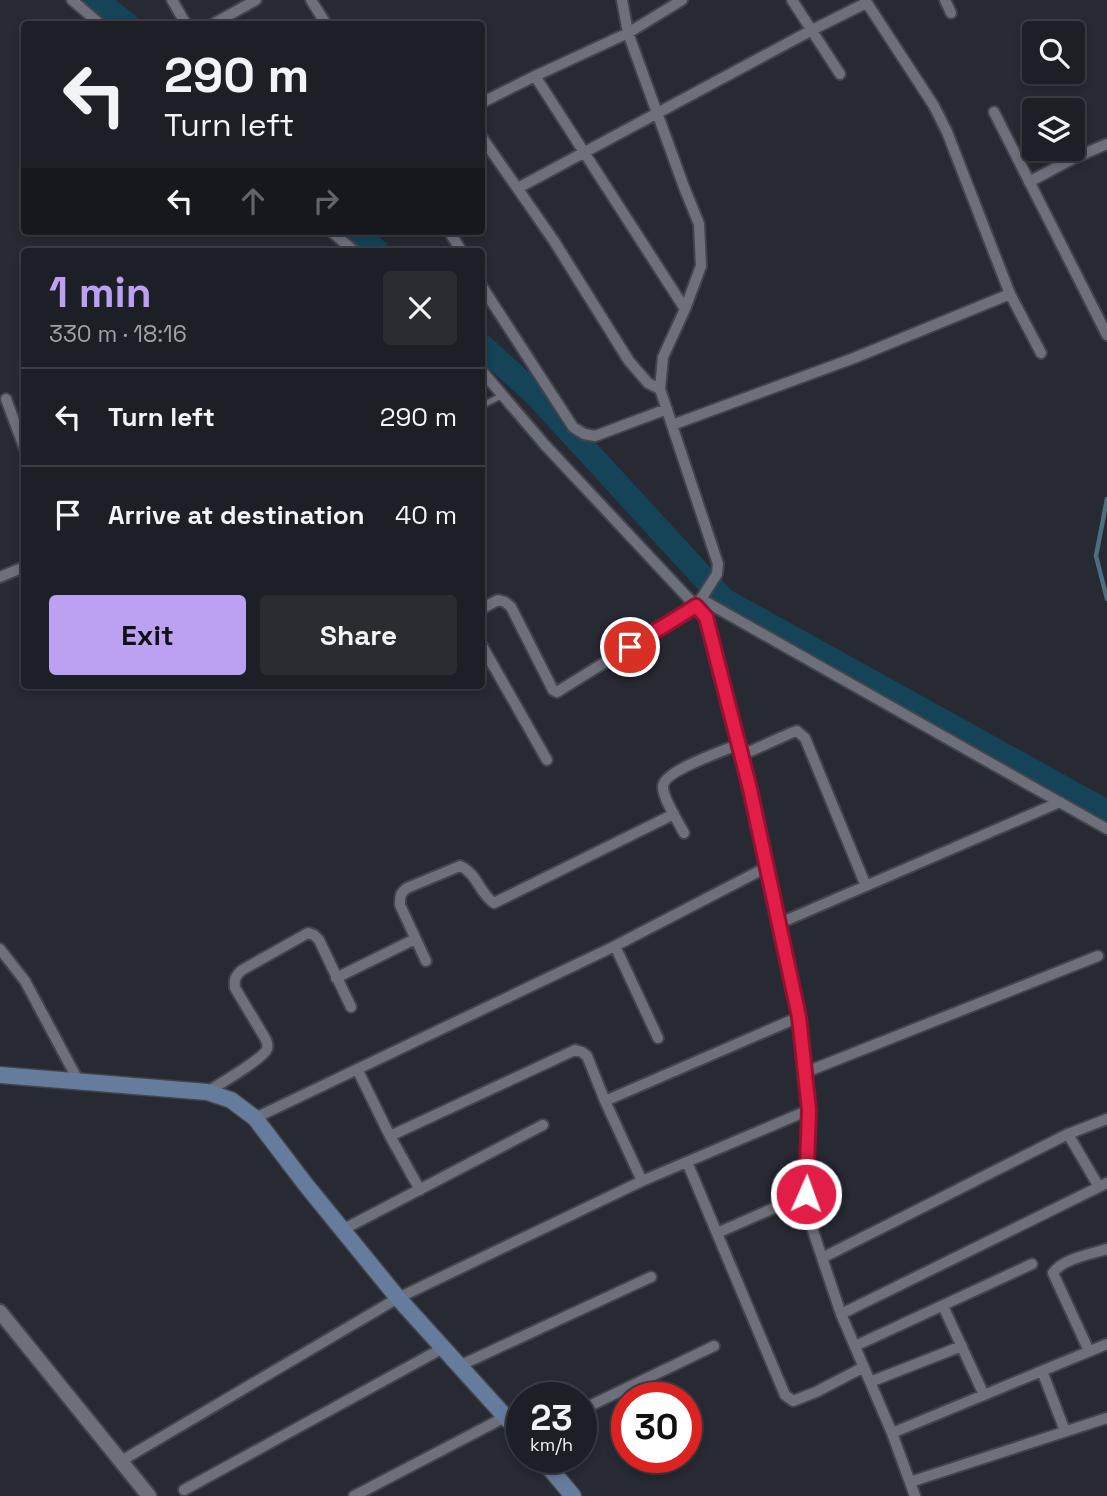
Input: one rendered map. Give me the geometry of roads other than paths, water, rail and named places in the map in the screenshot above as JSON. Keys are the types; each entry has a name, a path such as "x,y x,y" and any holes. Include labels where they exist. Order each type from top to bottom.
{"main road":[{"path":"0,1075 206,1092 231,1100 255,1118 398,1298 505,1417"},
{"path":"554,1473 573,1496"}],"street":[{"path":"72,0 96,21"},
{"path":"172,0 184,21"},
{"path":"219,21 256,0"},
{"path":"311,0 324,21"},
{"path":"485,607 498,600 510,607 553,690 557,692 700,599 717,574 718,564 660,389 663,357 701,266 699,224 628,33 622,0"},
{"path":"485,101 628,33 682,0"},
{"path":"792,0 839,74"},
{"path":"945,0 951,13"},
{"path":"518,188 865,2 934,106 947,132 1010,294 1041,353"},
{"path":"535,76 685,309"},
{"path":"994,112 1107,335"},
{"path":"485,142 554,242 629,361 648,383 660,389"},
{"path":"1029,182 1107,144"},
{"path":"336,235 350,248"},
{"path":"485,291 573,427 584,434 595,436 667,409"},
{"path":"672,425 854,358 1010,294"},
{"path":"485,375 545,445 700,599 1107,829"},
{"path":"6,399 21,439"},
{"path":"0,577 21,568"},
{"path":"700,599 740,750 799,1017 809,1110 806,1194 810,1222 841,1314 892,1433 915,1496"},
{"path":"485,651 547,760"},
{"path":"684,833 664,794 664,780 674,772 797,731 805,738 866,886"},
{"path":"780,923 1060,802"},
{"path":"426,961 400,905 402,892 407,888 460,866 472,874 483,894 494,903 674,814"},
{"path":"255,1118 615,946 767,867"},
{"path":"206,1092 256,1060 266,1051 268,1045 235,988 236,975 242,970 308,933 314,935 351,1007"},
{"path":"336,978 415,939"},
{"path":"615,946 658,1038"},
{"path":"0,948 25,981 79,1082"},
{"path":"806,1072 1098,956"},
{"path":"606,1101 799,1017"},
{"path":"390,1136 575,1050 587,1056 642,1181"},
{"path":"356,1069 420,1189"},
{"path":"121,1461 398,1298 642,1181 809,1110"},
{"path":"822,1258 1068,1134 1107,1119"},
{"path":"344,1230 543,1125"},
{"path":"841,1314 1103,1185 1068,1134"},
{"path":"687,1162 785,1395 793,1401 800,1399 864,1367"},
{"path":"717,1233 806,1194"},
{"path":"1089,1351 1053,1273 1063,1263 1107,1249"},
{"path":"855,1346 1032,1264"},
{"path":"459,1366 651,1278"},
{"path":"943,1306 984,1395"},
{"path":"0,1312 149,1496"},
{"path":"892,1433 1107,1344"},
{"path":"597,1402 714,1346"},
{"path":"870,1382 962,1346"},
{"path":"184,1490 443,1348"},
{"path":"1042,1371 1065,1431"},
{"path":"354,1496 505,1417"},
{"path":"910,1482 1107,1419"}],"lane":[{"path":"485,404 503,395"}],"waterway":[{"path":"96,0 123,21"},
{"path":"359,235 374,248"},
{"path":"485,349 535,394 724,600 1107,812"},
{"path":"1107,499 1096,556 1107,599"}]}
